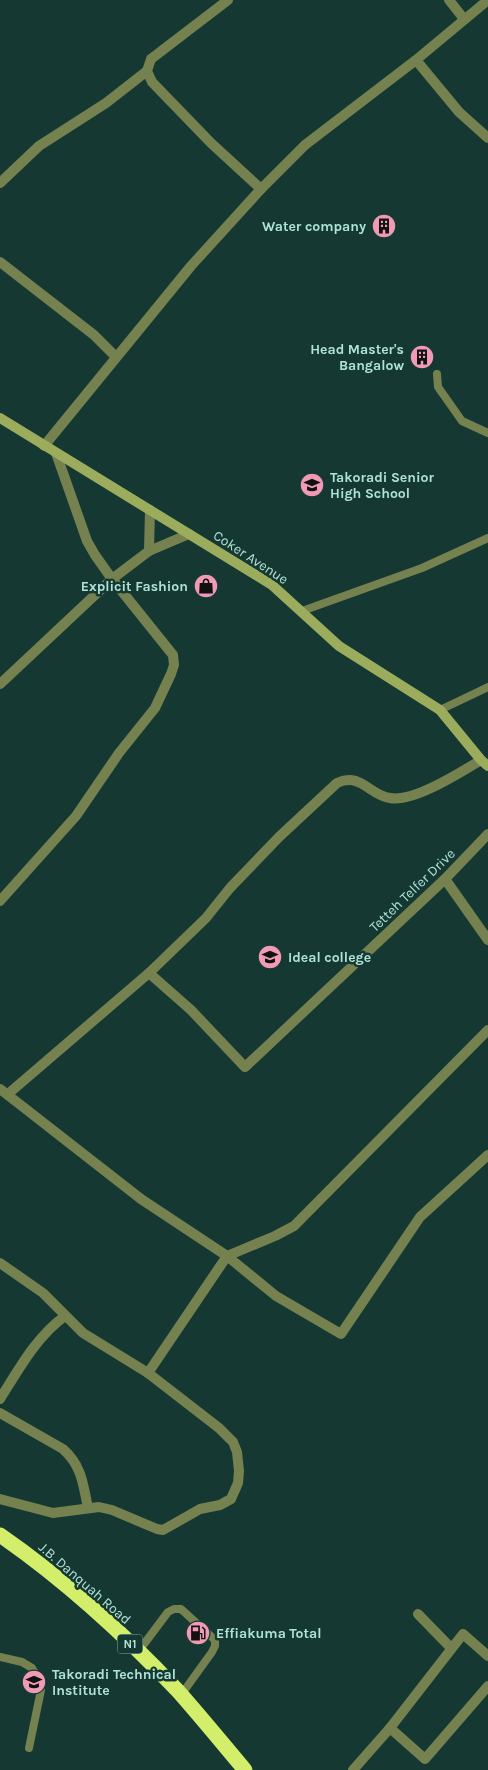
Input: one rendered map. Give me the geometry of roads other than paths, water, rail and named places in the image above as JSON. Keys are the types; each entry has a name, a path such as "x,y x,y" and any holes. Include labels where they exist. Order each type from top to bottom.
{"highway":[{"name":"J.B. Danquah Road","path":"0,1535 27,1554 76,1594 138,1652 181,1695 245,1770"}],"street":[{"path":"228,0 151,59 148,71 152,82 211,143 261,189"},
{"path":"449,0 464,19"},
{"path":"44,446 190,266 261,189 305,145 416,60 488,0"},
{"path":"416,60 459,112 488,138"},
{"path":"0,183 39,146 106,103 148,71"},
{"path":"0,262 94,334 116,357"},
{"name":"Coker Avenue","path":"0,418 272,585 339,646 440,710 484,763"},
{"path":"0,901 76,816 119,753 155,708 174,664 173,655 94,555 56,453"},
{"path":"148,551 150,510"},
{"path":"0,684 112,580 148,551 189,534"},
{"path":"484,763 433,788 396,799 388,798 353,779 345,779 338,782 279,837 230,888 206,918 149,973 4,1092 141,1199 227,1256 276,1296 342,1334 420,1217 488,1155"},
{"name":"Tetteh Telfer Drive","path":"149,973 192,1010 244,1067 445,879 488,834"},
{"path":"445,879 488,940"},
{"path":"148,1373 227,1256 276,1236 294,1226 488,1030"},
{"path":"0,1263 43,1293 92,1340 148,1373 219,1428 233,1442 237,1452 239,1471 238,1483 234,1493 226,1503 200,1509 163,1530 112,1510 88,1508 53,1513 0,1499"},
{"path":"0,1399 38,1340 50,1326 65,1316"},
{"path":"0,1414 63,1449 71,1457 78,1467 88,1508"},
{"path":"418,1614 451,1648"},
{"path":"353,1770 390,1728 462,1634 488,1656"},
{"path":"390,1728 425,1759 488,1686"}],"lane":[{"path":"437,374 438,387 462,421 488,433"},
{"path":"302,611 422,568 488,538"},
{"path":"440,710 488,686"},
{"path":"138,1652 168,1612 174,1609 181,1609 215,1640 212,1652 181,1695"},
{"path":"0,1657 22,1662 32,1668 38,1678 41,1690 29,1748"}],"place":[{"name":"Water company","path":"384,226"},
{"name":"Head Master's Bangalow","path":"422,357"},
{"name":"Takoradi Senior High School","path":"312,485"},
{"name":"Explicit Fashion","path":"206,586"},
{"name":"Ideal college","path":"270,957"},
{"name":"Effiakuma Total","path":"198,1633"},
{"name":"Takoradi Technical Institute","path":"34,1682"}]}
